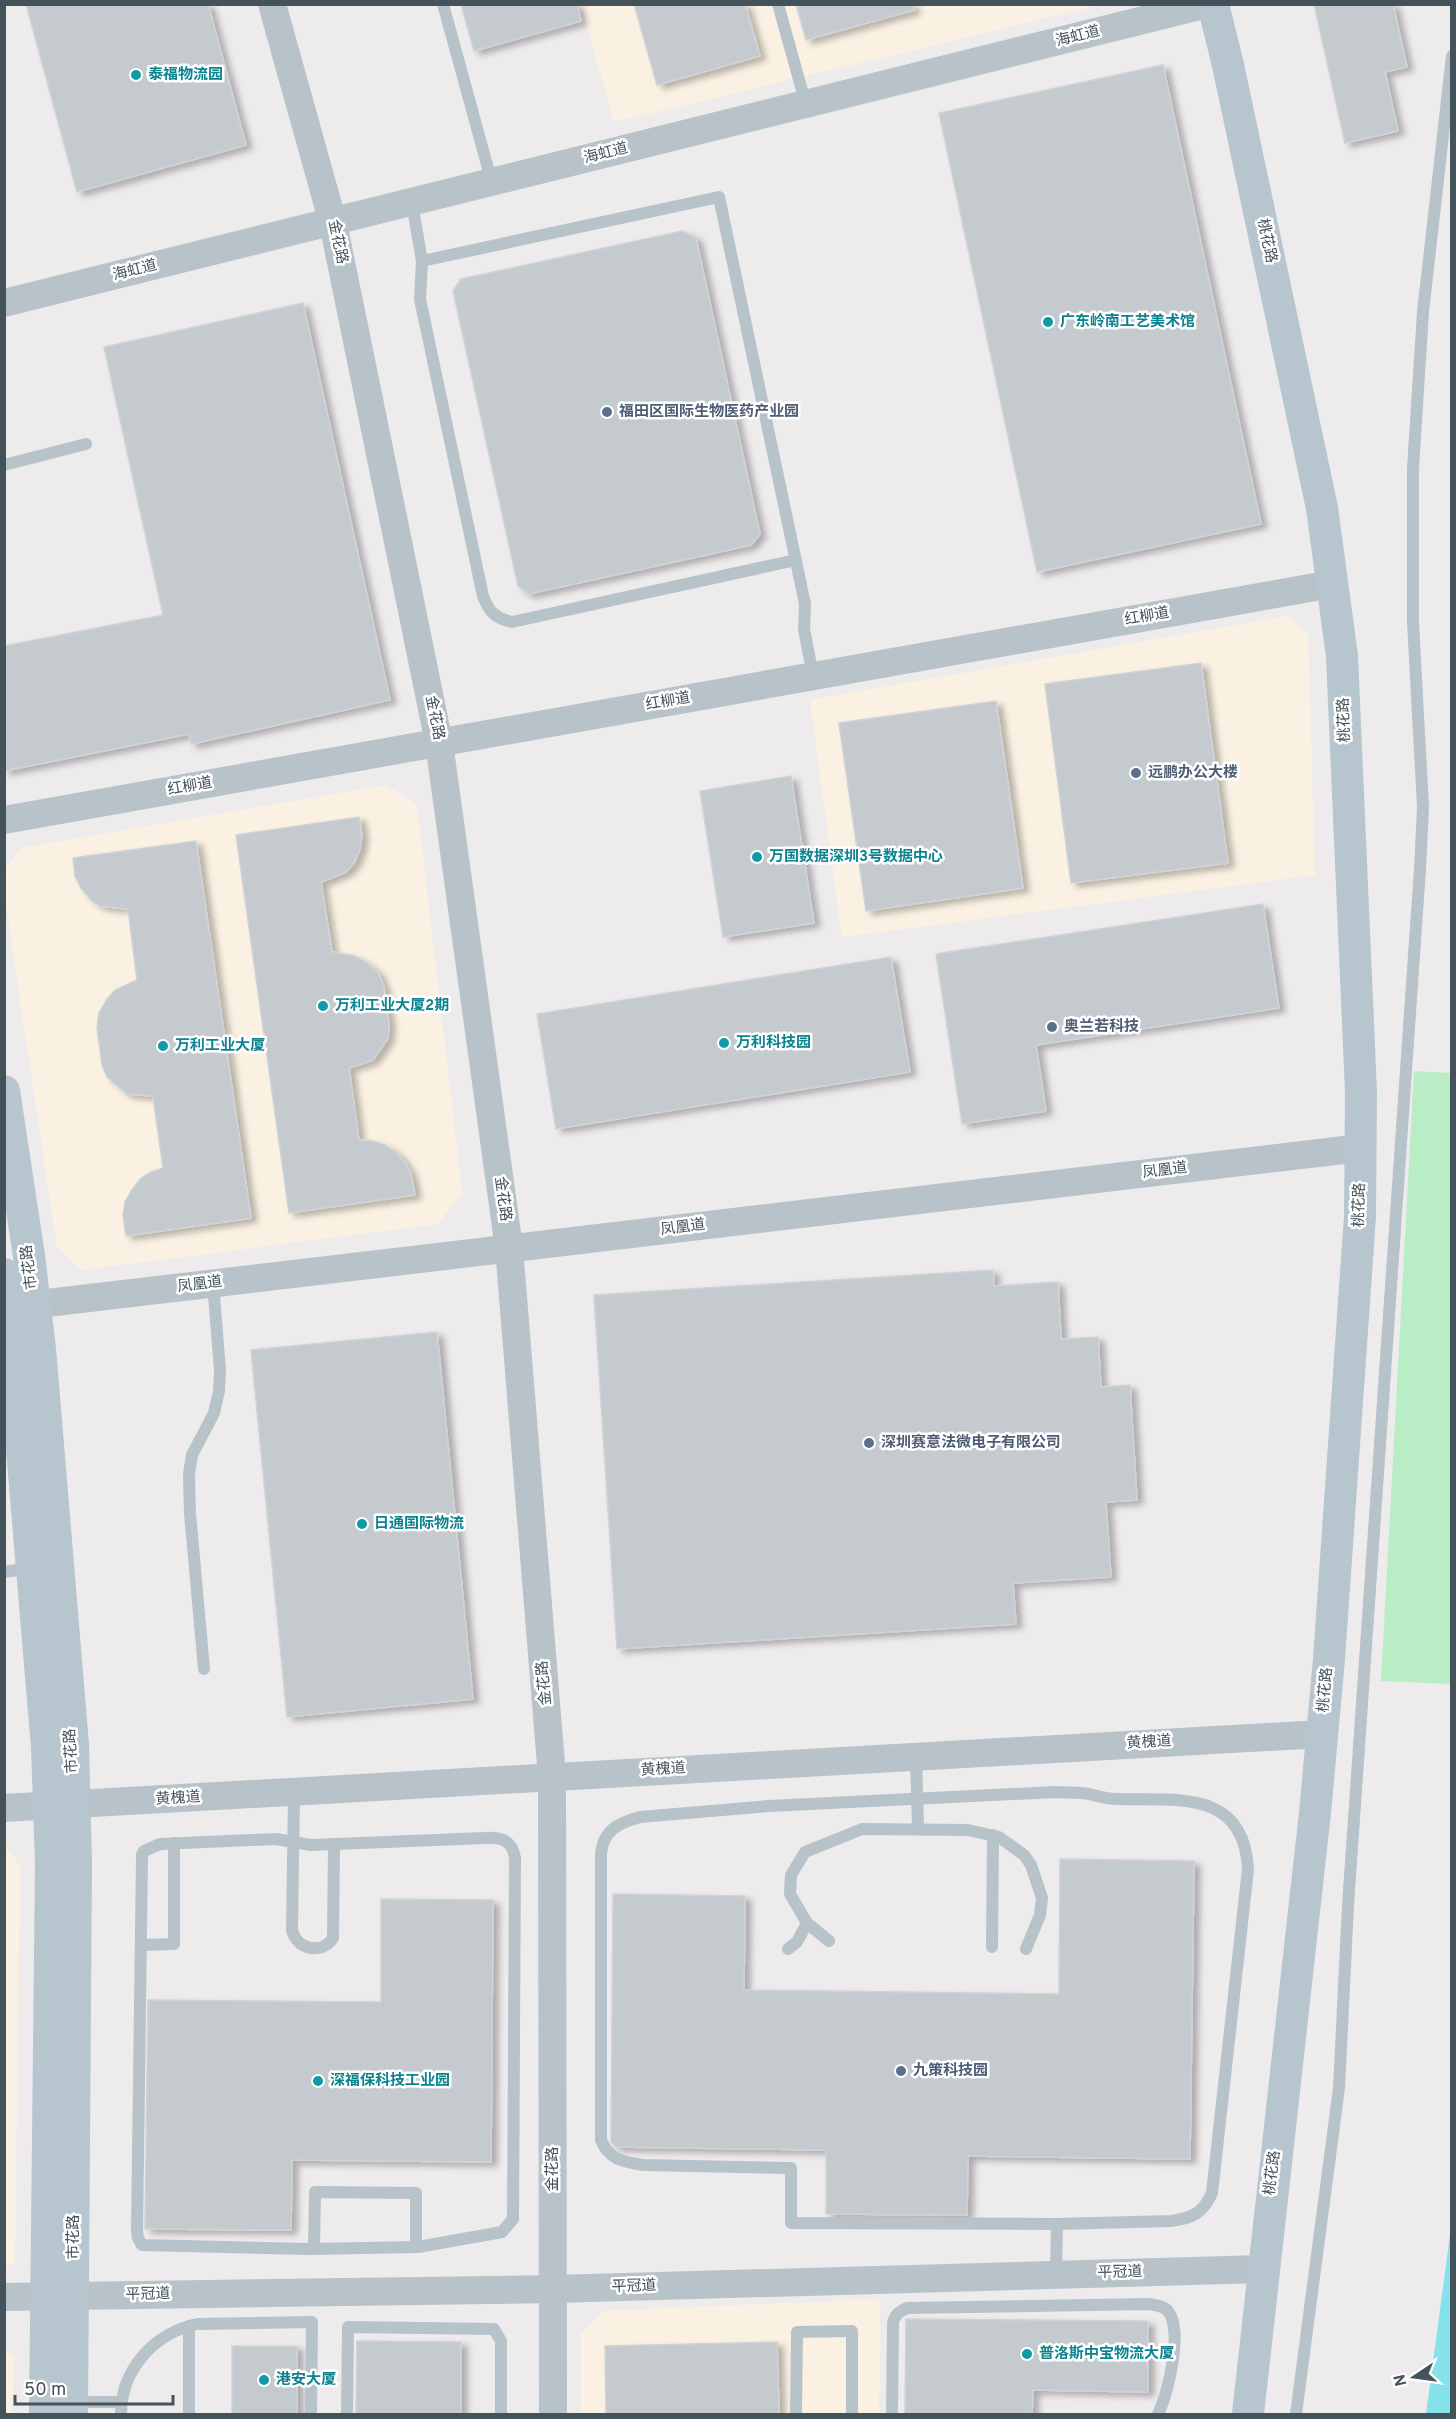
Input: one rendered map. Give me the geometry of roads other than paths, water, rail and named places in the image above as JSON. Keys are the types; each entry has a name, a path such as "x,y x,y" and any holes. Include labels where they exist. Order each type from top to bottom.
{"main road":[{"name":"桃花路","path":"1213,4 1322,508 1342,656 1360,1068 1360,1228 1322,1734 1248,2415"},
{"name":"市花路","path":"4,1091 29,1256 16,1306 18,1570 47,1747 62,1805 76,1875 60,2296 63,2410"},
{"name":"市花路","path":"4,1274 16,1306 72,1733 62,1805"}],"street":[{"name":"金花路","path":"273,4 333,223 439,743 509,1248 552,1777 553,2415"},
{"name":"海虹道","path":"4,303 1208,4"},
{"name":"红柳道","path":"4,820 1332,584"},
{"name":"凤凰道","path":"16,1306 1361,1148"},
{"name":"黄槐道","path":"4,1808 1322,1734"},
{"name":"平冠道","path":"4,2297 554,2289 1263,2269"}],"lane":[{"path":"443,4 492,183"},
{"path":"778,4 806,105"},
{"path":"1296,2415 1339,2088 1349,1893 1420,869 1423,807 1413,622 1413,468 1423,312 1452,56"},
{"path":"422,261 719,197 805,604 804,629 813,676"},
{"path":"412,203 422,261 420,299 483,596 488,610 498,619 512,622 796,560"},
{"path":"4,465 86,444"},
{"path":"204,1669 189,1474 192,1455 214,1413 219,1391 220,1370 213,1283"},
{"path":"916,1756 918,1829"},
{"path":"294,1792 292,1930 298,1943 312,1948 329,1944 333,1938 334,1844"},
{"path":"1056,1792 1087,1794 1112,1799 1197,1801 1215,1809 1230,1820 1242,1837 1247,1850 1247,1881 1212,2193 1199,2214 1187,2219 1057,2224 791,2223 790,2168 643,2165 624,2162 605,2152 601,2140 601,1853 602,1841 608,1832 621,1822 640,1817 770,1806 1056,1792"},
{"path":"829,1941 807,1923 790,1894 791,1875 796,1863 805,1852 862,1829 968,1830 999,1836 1024,1855 1031,1865 1042,1898 1040,1915 1026,1948"},
{"path":"992,1947 993,1835"},
{"path":"499,1838 510,1843 513,1850 515,1886 513,2219 502,2232 416,2246 314,2248 146,2246 140,2242 137,2231 142,1855 144,1851 155,1845 174,1843 276,1839 293,1841 311,1845 499,1838"},
{"path":"141,1945 174,1944 174,1843"},
{"path":"788,1949 797,1942 807,1923"},
{"path":"314,2248 315,2192 416,2193 416,2246"},
{"path":"1056,2274 1057,2224"},
{"path":"892,2415 893,2323 895,2316 907,2308 1148,2304 1159,2305 1167,2310 1175,2328 1168,2391 1158,2415"},
{"path":"63,2410 121,2408 126,2382 137,2363 165,2336 189,2326 312,2322 311,2415"},
{"path":"189,2326 189,2415"},
{"path":"347,2415 348,2327 494,2329 501,2341 501,2415"},
{"path":"796,2415 797,2332 852,2331 852,2415"}],"water":[{"path":"1451,2224 1451,2414 1426,2414 1448,2250"}],"place":[{"name":"泰福物流园","path":"136,75"},
{"name":"广东岭南工艺美术馆","path":"1048,322"},
{"name":"福田区国际生物医药产业园","path":"607,412"},
{"name":"远鹏办公大楼","path":"1136,773"},
{"name":"万国数据深圳3号数据中心","path":"757,857"},
{"name":"万利工业大厦2期","path":"323,1006"},
{"name":"奥兰若科技","path":"1052,1027"},
{"name":"万利科技园","path":"724,1043"},
{"name":"万利工业大厦","path":"163,1046"},
{"name":"深圳赛意法微电子有限公司","path":"869,1443"},
{"name":"日通国际物流","path":"362,1524"},
{"name":"九策科技园","path":"901,2071"},
{"name":"深福保科技工业园","path":"318,2081"},
{"name":"普洛斯中宝物流大厦","path":"1027,2354"},
{"name":"港安大厦","path":"264,2380"}]}
